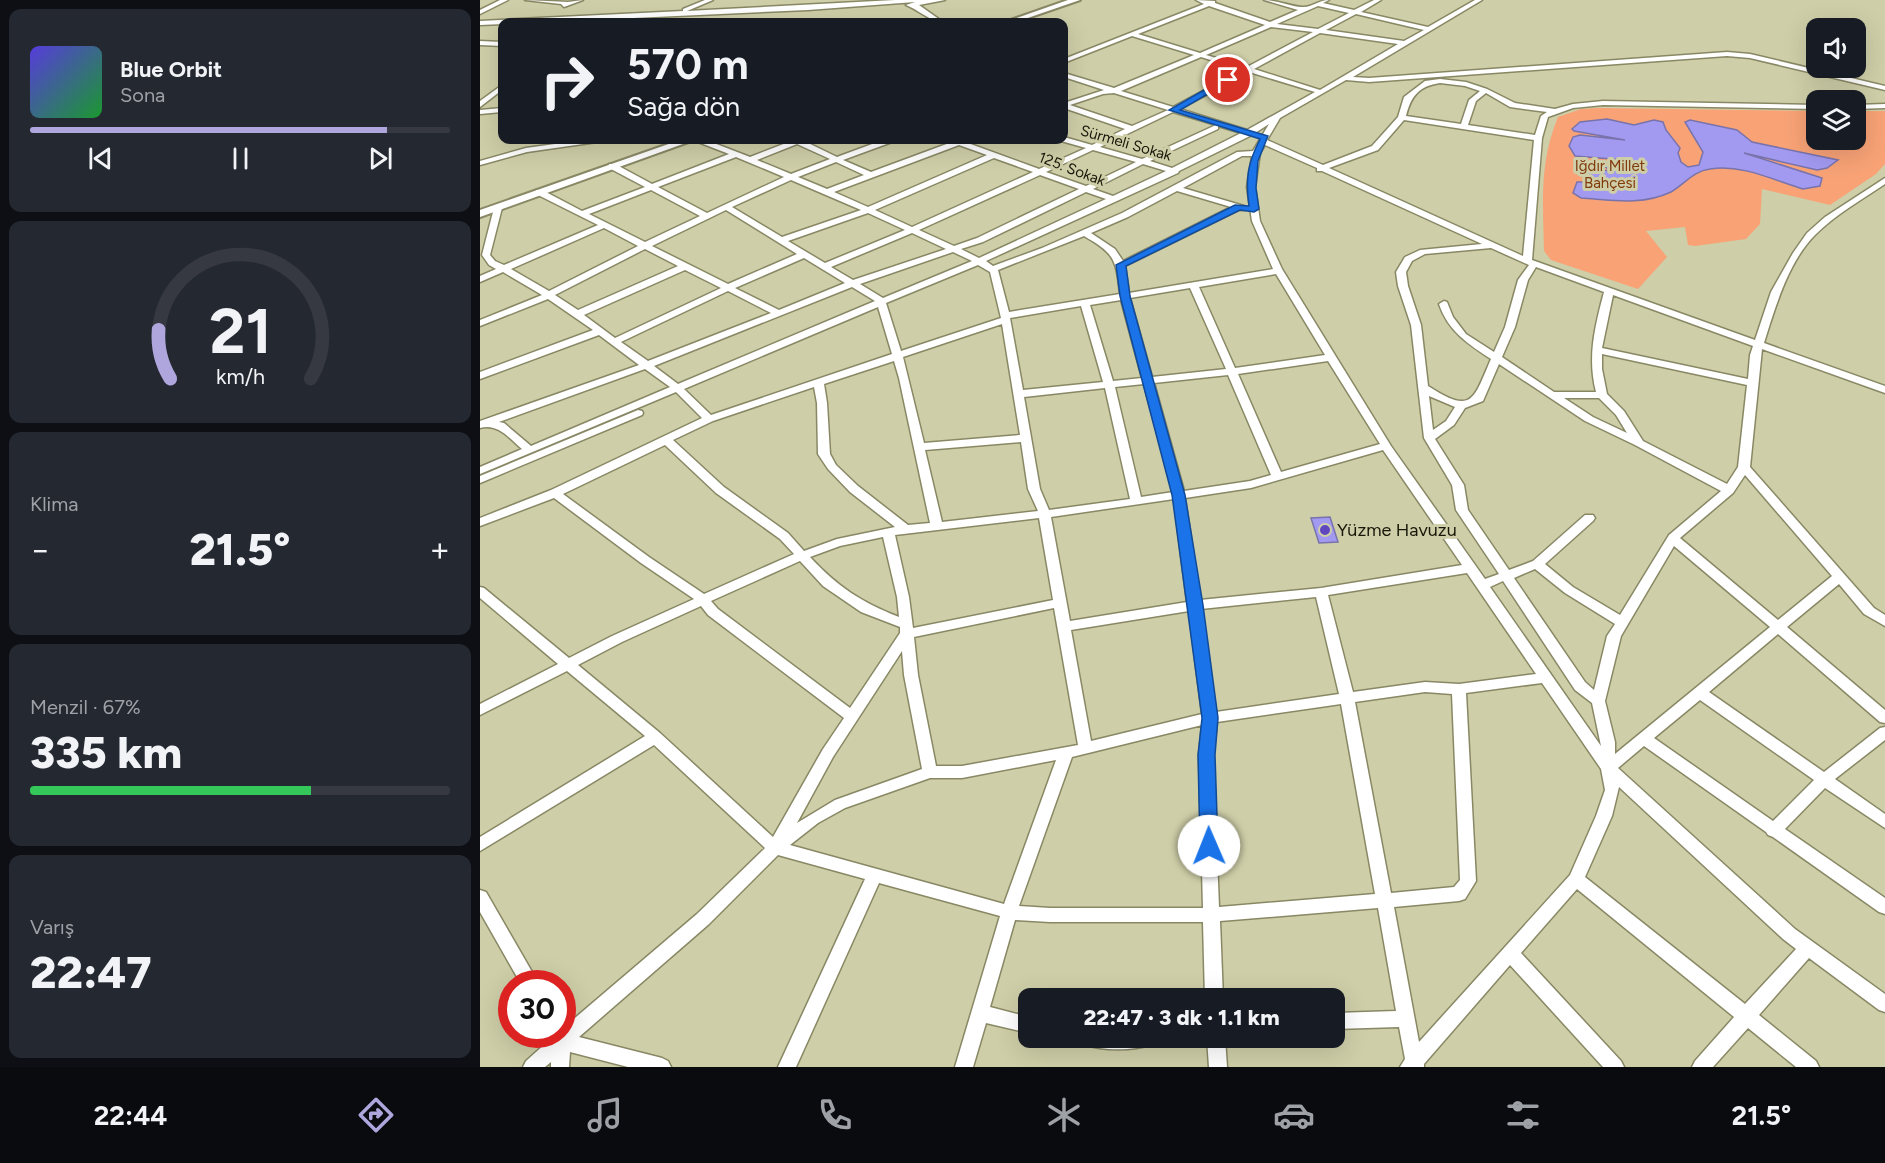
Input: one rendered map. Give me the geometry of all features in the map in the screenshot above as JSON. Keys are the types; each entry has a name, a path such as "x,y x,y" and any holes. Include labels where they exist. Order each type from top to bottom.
{"highway":[{"path":"1021,18 1076,0"},
{"path":"1036,18 1088,0"},
{"path":"480,209 662,144"},
{"path":"480,214 677,144"}],"street":[{"path":"480,12 505,0"},
{"path":"528,0 566,2 580,0"},
{"path":"664,18 710,0"},
{"path":"780,9 784,0"},
{"path":"916,3 922,0"},
{"path":"602,18 942,0"},
{"path":"1199,0 1272,25 1404,43"},
{"path":"1068,60 1220,0"},
{"path":"1267,0 1306,9"},
{"path":"1068,105 1102,92 1114,91 1202,56 1326,0"},
{"path":"825,266 913,230 1171,111 1378,0"},
{"path":"480,480 882,304 986,265 1084,232 1179,189 1240,154 1277,116 1479,0"},
{"path":"555,18 566,2"},
{"path":"674,15 723,18 802,13 894,2"},
{"path":"916,3 935,18"},
{"path":"1318,4 1429,28"},
{"path":"480,25 498,24"},
{"path":"480,25 498,26"},
{"path":"1134,35 1321,92"},
{"path":"480,44 498,44"},
{"path":"1346,78 1369,80 1727,54 1750,56 1885,88"},
{"path":"1068,76 1253,140 1489,246 1530,262 1885,390"},
{"path":"1320,169 1374,148 1402,118 1407,99 1425,83 1440,81 1485,90 1513,105 1555,111"},
{"path":"1068,82 1171,111 1253,140"},
{"path":"480,105 498,90"},
{"path":"1464,126 1473,100 1485,90"},
{"path":"480,95 491,96"},
{"path":"1423,387 1444,401 1461,405 1479,399 1497,361 1530,262 1538,138 1545,117 1572,106 1603,103 1806,107"},
{"path":"1866,106 1885,106"},
{"path":"1068,107 1132,129"},
{"path":"480,112 498,110"},
{"path":"986,265 1113,199 1253,140 1277,116"},
{"path":"1402,118 1538,138"},
{"path":"482,421 645,366 854,283 980,240 1215,127"},
{"name":"Sürmeli Sokak","path":"1068,140 1177,172"},
{"path":"1253,140 1251,188 1254,209 1278,271 1386,446 1608,768 1705,859 1808,947 1885,1004"},
{"path":"480,163 526,150 569,144"},
{"path":"711,144 868,210 986,265 1005,318 1019,394 1024,438 1034,489 1044,512 1085,746"},
{"path":"750,160 789,144"},
{"path":"806,144 835,160 870,175"},
{"path":"480,323 549,295 644,246 790,177 878,144"},
{"path":"826,192 950,144"},
{"name":"125. Sokak","path":"969,144 1113,199"},
{"path":"581,214 736,154"},
{"path":"782,240 868,210 994,155"},
{"path":"612,166 649,188 706,216"},
{"path":"986,265 1177,172"},
{"path":"1413,1066 1576,879 1604,816 1612,790 1608,768 1608,742 1598,701 1614,636 1673,538 1729,490 1744,467 1755,355 1760,346 1776,292 1810,235 1834,214 1885,180"},
{"path":"1179,189 1238,207 1254,209"},
{"path":"539,192 778,314"},
{"path":"726,207 854,283 882,304 897,355 937,527"},
{"path":"1121,265 1238,207"},
{"path":"498,208 486,255 502,268 577,314 680,391 709,419"},
{"path":"480,279 603,226"},
{"path":"1084,232 1116,252 1121,265 1125,296 1179,495 1210,718 1206,755 1214,988"},
{"path":"1489,246 1423,252 1408,259 1403,268 1402,286 1416,325 1429,438 1458,485 1462,510 1584,691 1598,701"},
{"path":"614,342 805,254"},
{"path":"577,314 686,266"},
{"path":"480,522 555,493 709,419 1005,318 1278,271"},
{"path":"1194,286 1278,477"},
{"path":"1609,291 1596,350 1596,376 1602,395 1620,413 1639,443"},
{"path":"1085,304 1109,385 1136,501"},
{"path":"1444,304 1448,317 1463,336 1497,361 1589,419 1729,490"},
{"path":"480,376 600,331"},
{"path":"1596,350 1752,383"},
{"path":"1019,394 1148,381 1332,357"},
{"path":"818,381 822,404 824,454 832,467 854,489 905,529"},
{"path":"480,471 680,391"},
{"path":"1552,395 1602,395"},
{"path":"1429,438 1450,423 1461,405"},
{"path":"482,421 500,425 529,450"},
{"path":"919,447 1024,438"},
{"path":"665,439 720,490 784,536 804,555 827,583 866,609 906,629 1060,603"},
{"path":"480,710 568,664 703,599 837,543 905,529 937,527 1179,495 1278,477 1386,446"},
{"path":"1744,467 1869,611 1885,621"},
{"path":"555,493 645,560 703,599 712,612 851,716"},
{"path":"1482,585 1537,564 1589,518"},
{"path":"888,532 903,597 911,675 930,772"},
{"path":"1673,538 1885,718"},
{"path":"1537,564 1569,590 1622,622"},
{"path":"1065,626 1196,605 1321,592 1471,568"},
{"path":"1608,768 1839,577"},
{"path":"480,591 655,737 774,849 1009,912 1050,915 1211,915 1459,894 1468,881 1459,689"},
{"path":"1321,592 1347,697 1413,1066"},
{"path":"774,849 851,716 906,629"},
{"path":"576,1026 703,919 774,849 813,819 840,804 930,772 962,772 1066,753 1085,746 1210,718 1425,687 1459,689 1546,678"},
{"path":"1700,692 1885,822"},
{"path":"1773,831 1824,780 1885,732"},
{"path":"480,845 655,737"},
{"path":"1643,738 1773,831 1885,907"},
{"path":"964,1067 1009,912 1066,753"},
{"path":"787,1067 874,876"},
{"path":"1576,879 1810,1067"},
{"path":"480,897 522,970"},
{"path":"1701,1067 1808,947"},
{"path":"1510,953 1615,1067"},
{"path":"979,1013 1018,1022"},
{"path":"1345,1021 1406,1019"},
{"path":"576,1042 662,1067"},
{"path":"532,1067 552,1048"},
{"path":"560,1067 561,1048"},
{"path":"1217,1048 1218,1067"}],"green space":[{"name":"Iğdır Millet Bahçesi","path":"1581,109 1806,111 1806,150 1866,150 1866,111 1885,111 1885,164 1876,174 1830,205 1762,189 1760,224 1746,239 1695,246 1688,245 1685,227 1646,231 1667,257 1638,289 1551,260 1544,251 1545,167 1552,134 1558,117"}],"shaded area":[{"path":"1607,119 1634,125 1654,120 1663,122 1666,130 1680,148 1678,153 1681,162 1688,167 1699,165 1703,152 1685,122 1690,120 1737,130 1752,142 1838,160 1827,168 1817,170 1744,153 1822,178 1820,186 1803,189 1746,171 1722,168 1699,172 1671,192 1649,199 1626,201 1581,198 1573,193 1577,182 1616,182 1584,178 1582,173 1584,168 1611,171 1601,164 1624,160 1575,156 1569,146 1573,137 1580,135 1625,140 1572,129 1580,122"},
{"name":"Yüzme Havuzu","path":"1330,517 1338,542 1319,543 1311,518"}],"place":[{"name":"Yüzme Havuzu","path":"1325,530"}],"route":[{"path":"1209,846 1206,755 1210,718 1196,605 1179,495 1125,296 1121,265 1238,207 1254,209 1251,188 1254,161 1265,137 1173,110 1228,80"}]}
